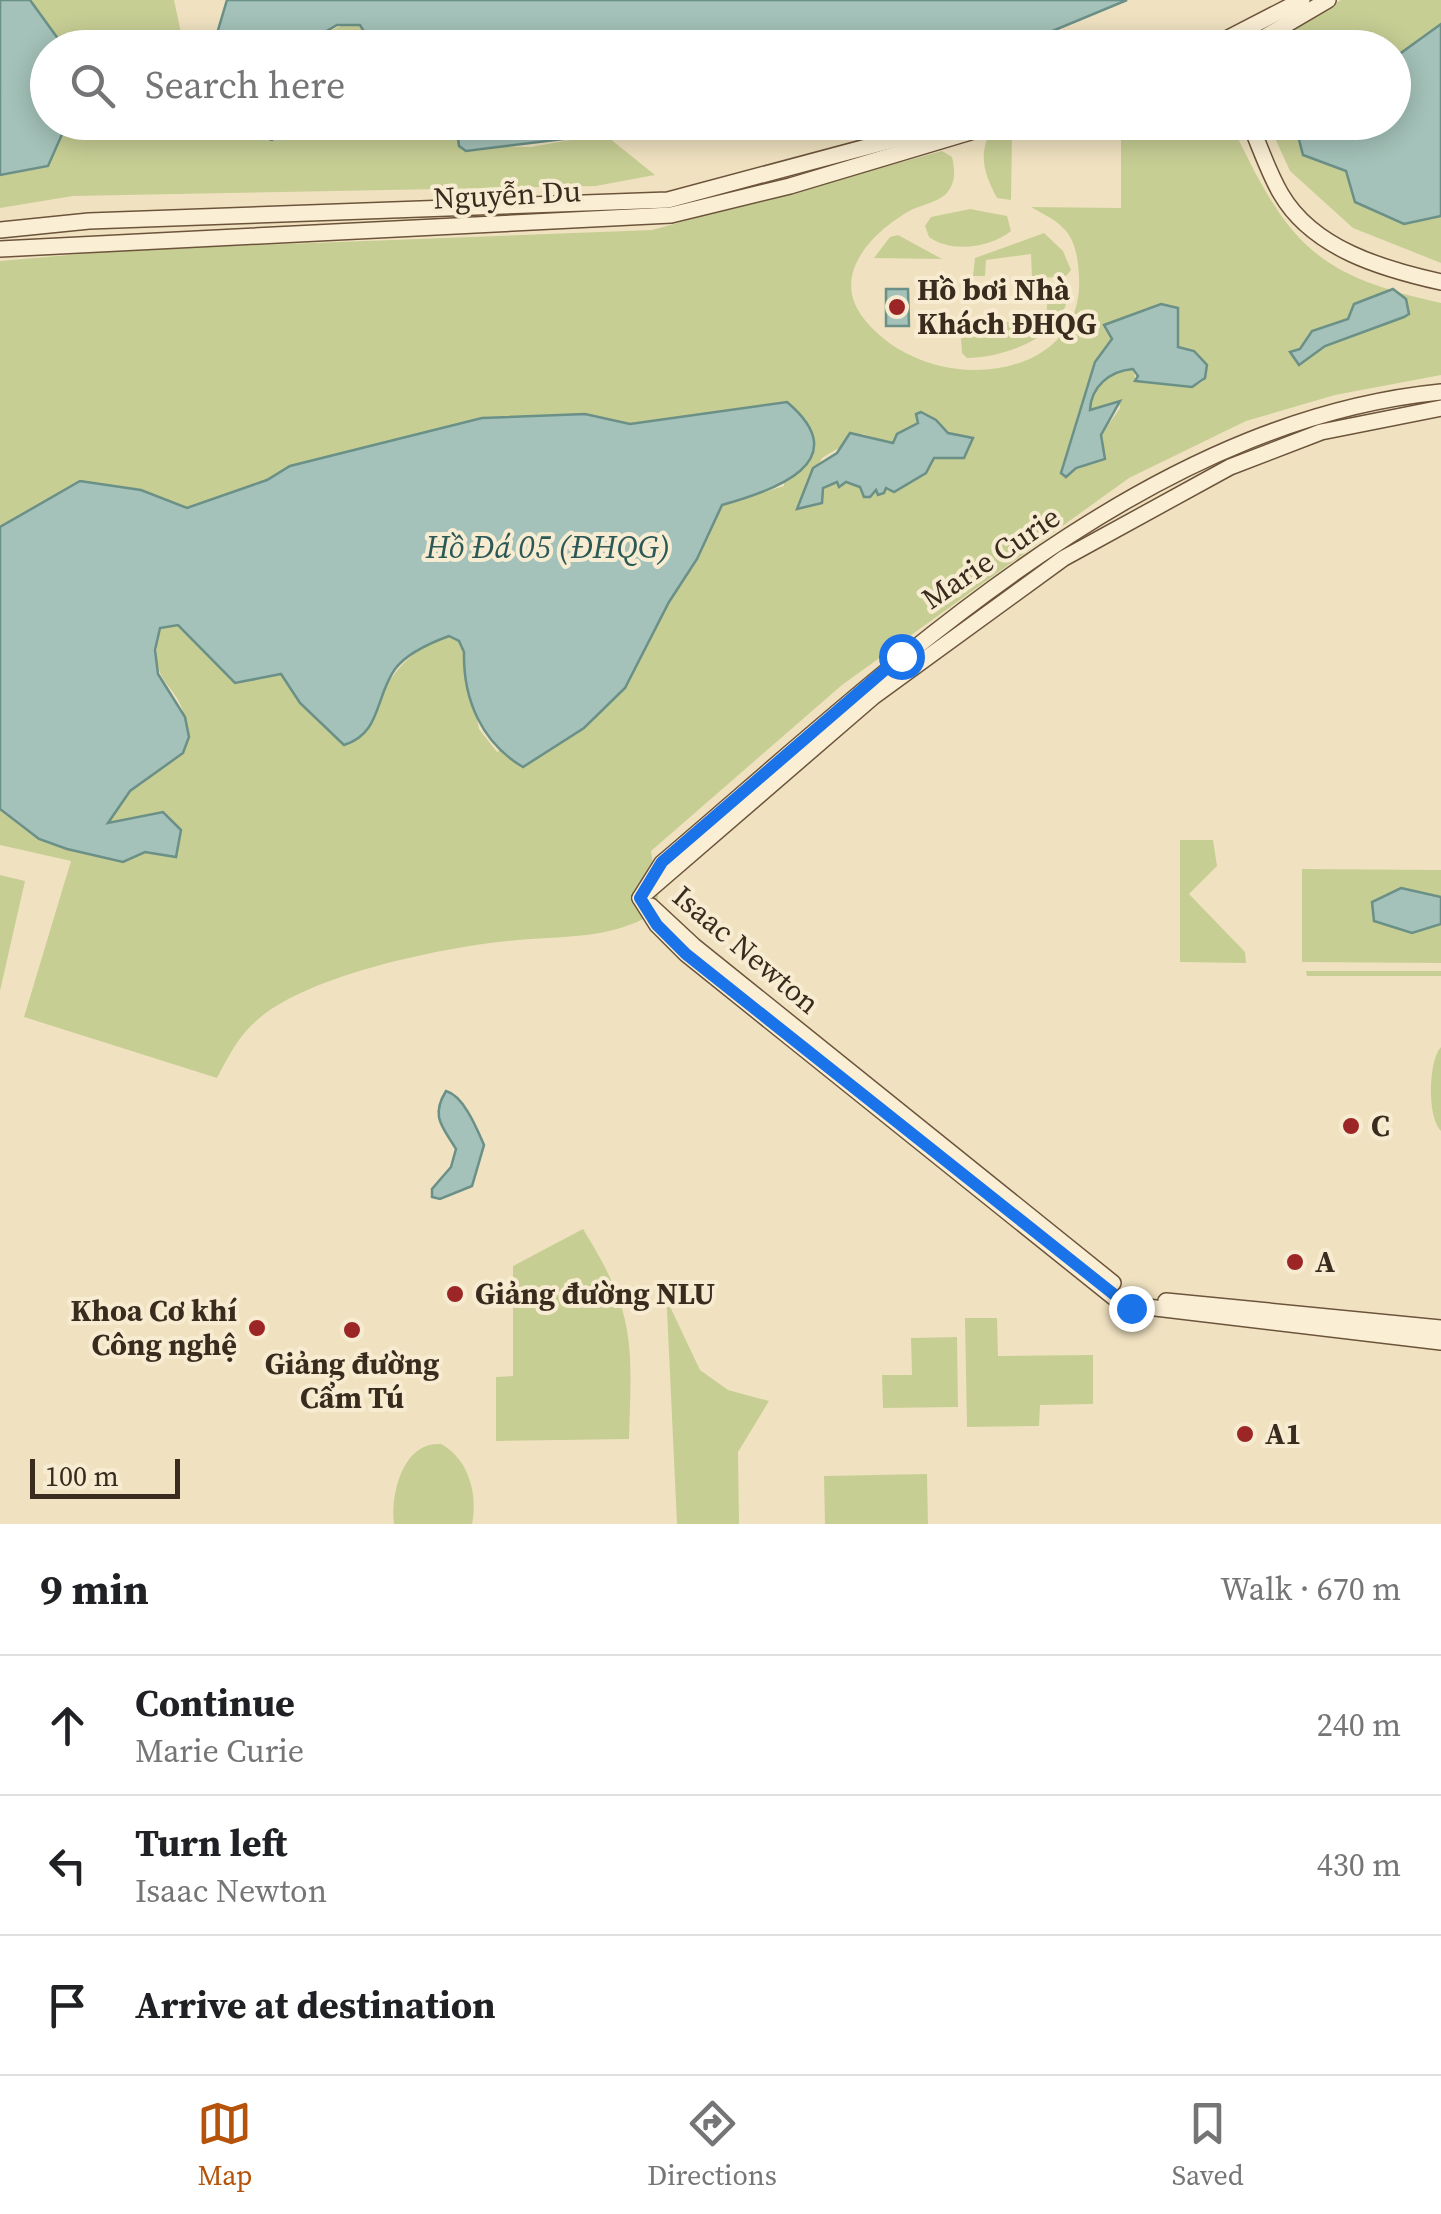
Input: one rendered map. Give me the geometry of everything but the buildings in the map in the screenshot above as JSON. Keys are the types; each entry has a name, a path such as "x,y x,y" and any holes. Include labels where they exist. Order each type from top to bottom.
{"street":[{"path":"1246,30 1302,0"},
{"path":"1277,30 1328,0"},
{"name":"Nguyễn Du","path":"0,230 89,221 670,208 899,140"},
{"name":"Nguyễn Du","path":"0,249 670,208 790,186 944,140"},
{"path":"1257,140 1282,196 1310,229 1358,257 1441,282"},
{"name":"Marie Curie","path":"1134,508 1161,481 1306,422 1354,407 1441,392"},
{"name":"Marie Curie","path":"640,898 662,862 948,618 1134,508 1230,466 1321,432 1441,408"},
{"name":"Isaac Newton","path":"640,898 694,946 1128,1295 1436,1334"}],"green space":[{"path":"30,0 174,0 180,30 52,30"},
{"path":"1341,0 1441,0 1441,24 1411,46 1411,30 1290,30"},
{"path":"351,22 363,30 331,30"},
{"path":"59,140 458,140 459,146 531,147 570,140 611,140 655,175 596,186 73,196 0,208 0,175 48,166"},
{"path":"987,140 1012,140 1011,200 997,198 987,177"},
{"path":"1121,140 1239,140 1268,196 1307,246 1360,279 1441,303 1441,375 1335,395 1246,421 1129,478 842,685 651,851 658,897 652,914 637,922 587,935 455,949 343,976 279,1004 256,1021 229,1055 217,1078 24,1017 71,861 0,845 0,809 39,839 123,861 145,852 107,824 130,791 183,753 185,719 157,662 160,628 178,625 235,682 281,674 300,703 384,691 410,657 448,635 459,641 464,652 479,729 497,752 625,688 669,602 697,559 722,505 784,486 787,402 630,424 585,414 482,418 290,466 267,480 187,508 141,490 80,481 0,527 0,261 126,250 652,230 942,151 952,157 954,176 950,189 940,198 901,216 876,236 857,261 851,289 865,320 902,351 937,365 965,370 994,369 1022,362 1045,350 1064,332 1076,307 1079,271 1071,238 1056,222 1031,207 1121,208","holes":["1179,326 1177,347 1204,365 1203,382 1191,387 1136,381 1133,369 1109,377 1094,394 1089,411 1119,402 1120,408 1101,435 1104,459 1076,468 1094,366 1112,339","936,420 948,433 924,469 901,486 874,488 837,482 799,503 822,458 862,434 893,443 906,429"]},
{"path":"1276,140 1310,140 1404,224 1441,216 1441,263 1353,228 1290,171"},
{"path":"970,209 1007,216 1011,231 982,245 959,247 929,237 925,226 931,217"},
{"path":"1044,233 1063,251 1071,270 1066,276 1032,279 1031,254 986,260 985,276 973,276 975,258"},
{"path":"898,235 942,259 874,258 890,237"},
{"path":"1068,289 1066,305 1058,320 1032,341 982,357 967,358 962,353 960,322 1046,322 1048,290"},
{"path":"1180,840 1213,840 1217,866 1189,894 1245,952 1246,963 1180,962"},
{"path":"1302,869 1441,870 1441,963 1302,962"},
{"path":"0,875 25,881 0,991"},
{"path":"1306,971 1441,971 1441,976 1307,976"},
{"path":"1441,1047 1441,1131 1433,1114 1431,1089"},
{"path":"583,1229 622,1307 630,1353 629,1439 496,1441 496,1377 513,1376 513,1266"},
{"path":"657,1279 700,1370 728,1390 769,1401 738,1452 739,1524 677,1524 667,1310"},
{"path":"965,1318 997,1318 998,1356 1093,1355 1093,1404 1040,1405 1039,1426 967,1427"},
{"path":"957,1337 958,1407 883,1408 882,1375 912,1375 911,1338"},
{"path":"441,1444 465,1468 474,1501 472,1524 394,1524 394,1498 408,1460 428,1445"},
{"path":"927,1474 928,1524 825,1524 824,1476"}],"water":[{"path":"0,0 30,0 52,30 30,30 30,140 59,140 48,166 0,175"},
{"path":"227,0 1127,0 1055,30 363,30 360,25 337,25 328,30 218,30"},
{"path":"1441,24 1441,216 1404,224 1355,202 1346,171 1303,155 1299,140 1411,140 1411,46"},
{"path":"458,140 555,140 466,151"},
{"name":"Hồ bơi Nhà Khách ĐHQG","path":"886,289 908,289 909,326 886,326"},
{"path":"1393,289 1406,299 1409,314 1325,346 1299,365 1290,352 1300,349 1312,331 1348,319 1354,304"},
{"path":"1161,304 1178,308 1178,347 1194,351 1207,365 1205,378 1192,387 1135,381 1138,376 1133,369 1109,377 1098,387 1090,410 1120,401 1101,435 1105,459 1076,468 1066,477 1061,473 1095,362 1112,339 1104,325"},
{"name":"Hồ Đá 05 (ĐHQG)","path":"787,402 807,423 814,441 811,457 784,482 722,505 697,559 669,602 625,688 584,728 523,767 486,733 471,703 464,652 459,641 449,636 419,649 400,663 371,724 356,740 344,745 300,703 281,674 235,683 178,625 160,628 155,650 158,674 185,717 189,737 183,753 130,791 108,823 163,812 181,830 176,857 145,852 123,862 67,849 39,839 0,809 0,527 80,481 141,490 187,508 267,480 290,466 482,418 585,414 630,424"},
{"path":"921,412 948,433 973,438 964,458 934,458 926,473 894,492 886,488 878,495 876,490 870,497 864,497 860,487 846,482 839,487 837,482 823,488 822,503 797,509 813,468 837,453 850,433 893,443 897,434 918,423 916,414"},
{"path":"1401,888 1441,897 1441,924 1412,933 1374,921 1372,902"},
{"path":"446,1091 464,1106 484,1145 472,1186 440,1199 432,1197 432,1189 451,1167 456,1149 439,1115"}],"place":[{"name":"Hồ bơi Nhà Khách ĐHQG","path":"897,307"},
{"name":"C","path":"1351,1126"},
{"name":"A","path":"1295,1262"},
{"name":"Giảng đường NLU","path":"455,1294"},
{"name":"Khoa Cơ khí Công nghệ","path":"257,1328"},
{"name":"Giảng đường Cẩm Tú","path":"352,1330"},
{"name":"A1","path":"1245,1434"}],"route":[{"path":"901,656 662,862 640,898 657,925 686,954 1131,1308"}]}
